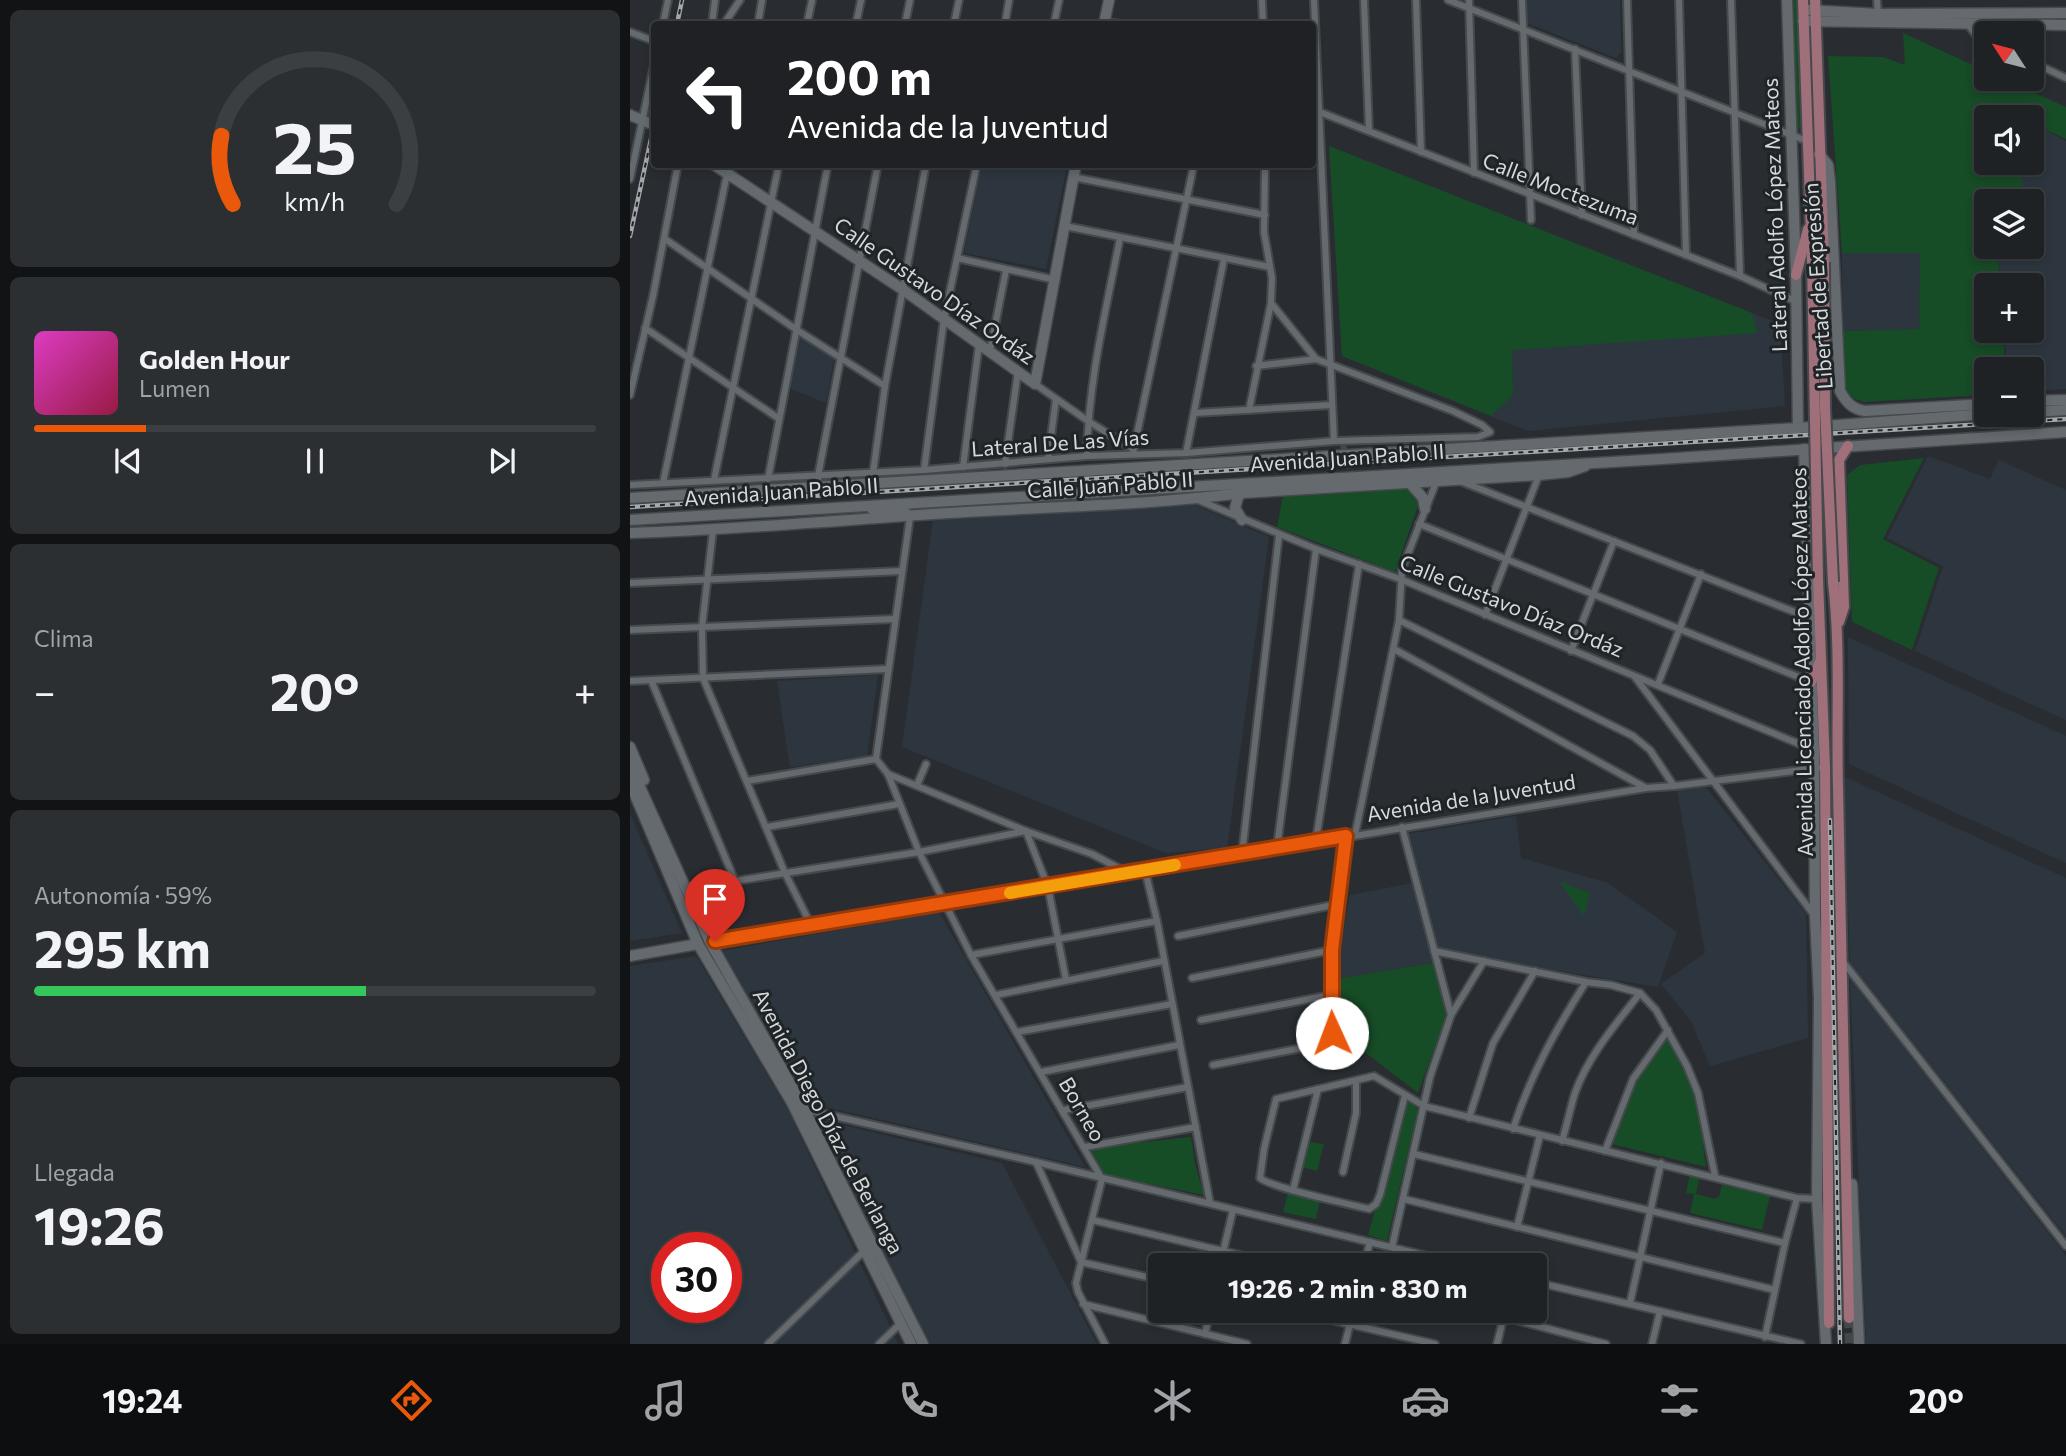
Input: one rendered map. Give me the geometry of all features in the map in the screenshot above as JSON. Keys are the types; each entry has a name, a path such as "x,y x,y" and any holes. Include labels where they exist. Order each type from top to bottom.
{"main road":[{"name":"Avenida Licenciado Adolfo López Mateos","path":"1803,5 1811,216 1821,659 1822,1152 1826,1188 1829,1323"},
{"name":"Avenida Licenciado Adolfo López Mateos","path":"1816,5 1824,262 1825,408 1833,582 1838,624 1838,785 1844,963 1849,1318"},
{"path":"1796,275 1811,216"},
{"path":"1838,624 1844,607 1839,467 1840,455 1848,446"},
{"path":"1811,682 1821,659"},
{"path":"1817,1173 1826,1188"}],"street":[{"path":"664,21 668,0"},
{"path":"712,21 715,0"},
{"path":"726,21 740,0"},
{"path":"758,21 762,0"},
{"path":"808,21 812,0"},
{"path":"857,21 861,0"},
{"path":"906,21 910,0"},
{"path":"955,21 959,0"},
{"path":"1005,21 1009,0"},
{"path":"1055,21 1059,0"},
{"path":"1105,21 1109,0"},
{"path":"1261,0 1263,21"},
{"path":"1314,0 1314,21"},
{"path":"1364,0 1368,131"},
{"path":"1416,0 1421,152"},
{"path":"1448,0 1807,141"},
{"path":"1469,0 1474,173"},
{"path":"1522,0 1531,220"},
{"path":"1627,0 1634,235"},
{"path":"1679,0 1686,255"},
{"path":"1731,0 1740,276"},
{"name":"Lateral Adolfo López Mateos","path":"1787,0 1797,302 1798,428"},
{"path":"1877,0 1879,19"},
{"path":"1803,5 1816,5 1879,19"},
{"path":"1803,22 2066,13"},
{"path":"1966,18 2066,25"},
{"path":"1966,18 1974,32"},
{"path":"630,32 651,40"},
{"path":"1575,50 1582,215"},
{"path":"2044,68 2066,78"},
{"path":"630,179 632,162 646,121 651,86"},
{"path":"1316,110 1332,405 1340,442"},
{"name":"Calle Moctezuma","path":"1316,110 1740,276 1797,302"},
{"path":"630,115 646,121"},
{"name":"Libertad de Expresión","path":"1819,154 1828,165 1830,181 1840,391 1844,398 1853,407 1865,411 1974,405"},
{"path":"630,395 665,239 677,168"},
{"name":"Calle Gustavo Díaz Ordáz","path":"720,168 902,289 1133,451"},
{"path":"715,480 778,168"},
{"path":"768,479 827,168"},
{"path":"818,482 877,168"},
{"path":"873,472 885,386 925,168"},
{"path":"924,470 944,319 976,168"},
{"path":"1035,384 1075,168"},
{"path":"1133,451 1193,168"},
{"path":"1249,410 1270,303 1272,278 1264,232 1265,168"},
{"path":"663,483 727,174"},
{"path":"1073,177 1265,215"},
{"path":"1065,226 1270,267"},
{"path":"1087,456 1087,421 1121,238"},
{"path":"665,239 797,330 885,386"},
{"path":"957,258 1056,280"},
{"path":"1186,453 1224,259"},
{"path":"990,351 1006,270"},
{"path":"1270,303 1316,359 1332,367"},
{"path":"646,328 778,418"},
{"path":"963,467 979,343"},
{"path":"1256,366 1316,359"},
{"name":"Lateral De Las Vías","path":"630,485 768,479 818,482 873,472 1005,464 1133,451 1186,453 1340,442 1478,437 1490,432 1486,426 1453,411 1332,367"},
{"path":"1005,464 1018,371"},
{"path":"1048,459 1056,399"},
{"path":"2044,401 2066,400"},
{"path":"1194,413 1332,405"},
{"path":"2044,411 2066,410"},
{"name":"Avenida Juan Pablo II","path":"630,498 818,482 1798,428 1974,415"},
{"name":"Avenida Juan Pablo II","path":"630,520 2066,432"},
{"path":"1804,449 1814,750 1820,767 1815,916 1822,1152 1817,1173 1817,1199 1826,1344"},
{"path":"1804,467 1822,459 1839,467"},
{"name":"Calle Juan Pablo II","path":"630,533 1195,499 1354,484 1539,475 1568,471 1590,463"},
{"path":"1485,615 1539,475"},
{"path":"1355,835 1394,649 1401,579 1437,480"},
{"path":"1455,480 1810,618"},
{"path":"1409,482 1423,498 1425,509"},
{"path":"1242,493 1235,502 1235,508 1242,520"},
{"name":"Calle Gustavo Díaz Ordáz","path":"1195,499 1315,549 1401,579 1814,750"},
{"path":"851,506 929,514"},
{"path":"747,781 876,759 910,517"},
{"path":"630,526 653,519"},
{"path":"1419,524 1811,682"},
{"path":"712,530 702,627 703,678 785,873 811,925"},
{"path":"1242,854 1279,535"},
{"path":"1571,651 1614,541"},
{"path":"1277,847 1315,549"},
{"path":"1316,840 1359,564"},
{"path":"630,583 902,571"},
{"path":"1658,684 1701,574"},
{"path":"630,630 894,619"},
{"path":"1399,620 1626,731 1650,750 1674,786"},
{"path":"1394,649 1646,788"},
{"path":"630,681 887,669"},
{"path":"1634,676 1815,916"},
{"path":"650,680 735,881"},
{"path":"630,747 666,833 666,857"},
{"name":"Borneo","path":"876,759 887,774 919,852 971,956 1064,1110 1102,1179"},
{"path":"917,785 926,764"},
{"name":"Avenida Diego Díaz de Berlanga","path":"630,765 698,944 799,1108 864,1251 904,1319 923,1344"},
{"name":"Avenida de la Juventud","path":"710,942 944,905 1316,840 1646,788 1820,767"},
{"path":"887,774 1026,831 1092,854 1129,873"},
{"name":"Avenida Diego Díaz de Berlanga","path":"630,783 648,814"},
{"path":"630,798 650,842 666,857"},
{"path":"766,827 899,804"},
{"path":"1402,828 1451,1015"},
{"path":"685,889 919,852 1026,831"},
{"path":"1026,831 1048,887 1066,981"},
{"path":"1213,1065 1317,1045 1331,1038 1332,950 1346,836"},
{"name":"Avenida Diego Díaz de Berlanga","path":"666,857 861,1219 884,1265 910,1340"},
{"path":"1145,870 1210,1203"},
{"path":"1178,936 1338,904"},
{"path":"971,956 1157,921"},
{"path":"630,956 698,944"},
{"path":"1192,978 1332,950"},
{"path":"1434,951 1640,993 1656,1010 1699,1093 1715,1176"},
{"path":"996,995 1163,961"},
{"path":"1392,1247 1430,1077 1451,1015 1484,961"},
{"path":"1844,963 2066,1246"},
{"path":"1469,1118 1493,1043 1535,971"},
{"path":"1513,1129 1526,1089 1545,1049 1586,982"},
{"path":"1562,1140 1576,1091 1584,1074 1602,1042 1640,993"},
{"path":"1201,1020 1331,995"},
{"path":"1017,1032 1172,1004"},
{"path":"1605,1151 1633,1079 1668,1031"},
{"path":"1041,1072 1179,1045"},
{"path":"1405,1095 1380,1195 1373,1207 1369,1209 1265,1182 1259,1175 1274,1102 1283,1096 1378,1077 1424,1106 1797,1198 1817,1199"},
{"path":"1343,1172 1356,1113 1356,1082"},
{"path":"1064,1110 1188,1087"},
{"path":"1293,1189 1318,1089"},
{"path":"799,1108 1036,1161 1416,1253"},
{"path":"1085,1147 1196,1127"},
{"path":"1517,1227 1540,1135"},
{"path":"1847,1142 1850,1150 1859,1344"},
{"path":"1414,1154 1784,1243"},
{"path":"1036,1161 1081,1262"},
{"path":"1630,1303 1661,1163"},
{"path":"1102,1179 1076,1283 1083,1304 1105,1344"},
{"path":"836,1191 842,1191 861,1219"},
{"path":"1765,1337 1784,1243 1797,1198"},
{"path":"1404,1199 1775,1290"},
{"path":"1223,1252 1233,1210"},
{"path":"1092,1220 1228,1253"},
{"path":"1367,1253 1370,1242"},
{"path":"768,1344 864,1251 873,1252 884,1265"},
{"path":"1081,1262 1148,1277"},
{"path":"1547,1285 1801,1344"},
{"path":"1083,1304 1247,1344"},
{"path":"1652,1344 1660,1311"},
{"path":"879,1344 904,1319"},
{"path":"1205,1334 1207,1323"},
{"path":"1346,1323 1435,1344"},
{"path":"1497,1344 1502,1323"},
{"path":"1538,1323 1606,1344"},
{"path":"1345,1344 1350,1324"},
{"path":"910,1340 913,1339 917,1344"}],"shaded area":[{"path":"1527,0 1620,0 1621,52 1616,58 1527,23"},
{"path":"2044,129 2066,141 2066,389 2044,390 2044,357 2006,357 2005,343 2044,343 2044,273 2000,273 1999,259 2044,259 2044,189 2022,189 2022,175 2044,175"},
{"path":"1329,146 1780,324 1785,406 1528,431 1342,356"},
{"path":"981,168 1066,168 1046,269 964,253"},
{"path":"1920,252 1919,329 1843,331 1842,253"},
{"path":"799,335 834,358 826,403 789,388"},
{"path":"1928,456 1990,479 1999,460 2066,490 2066,720 1915,651 1943,566 1887,538"},
{"path":"1192,504 1269,537 1227,848 1166,853 902,747 933,520"},
{"path":"1848,637 2066,736 2066,863 1849,764"},
{"path":"878,675 867,756 790,767 777,681"},
{"path":"1845,777 2066,878 2066,1236 1850,962"},
{"path":"1706,787 1806,914 1808,1038 1710,1066 1691,1021 1661,984 1705,953 1677,790"},
{"path":"630,814 682,933 630,941"},
{"path":"1516,816 1521,858 1608,883 1677,932 1658,987 1437,951 1407,834"},
{"path":"1413,883 1433,963 1335,979 1350,895"},
{"path":"939,912 1085,1167 808,1103 716,952"},
{"path":"696,956 788,1110 898,1344 630,1344 630,966"},
{"path":"1850,979 2066,1256 2066,1344 1866,1344"},
{"path":"813,1118 1002,1163 1097,1344 923,1344"}],"green space":[{"path":"1789,0 1797,0 1798,131 1795,130"},
{"path":"1903,33 1974,66 1974,91 2031,91 2066,107 2066,139 2044,129 2044,105 1974,105 1974,175 2022,175 2022,189 1974,189 1974,259 1998,259 1999,273 1974,273 1974,343 2004,343 2004,357 1974,357 1974,396 1863,402 1853,398 1842,385 1843,331 1919,329 1920,253 1842,253 1828,56 1883,57 1905,65"},
{"path":"1329,146 1752,313 1757,333 1512,350 1513,395 1491,416 1342,356"},
{"path":"1924,458 1883,539 1939,568 1912,650 1852,622 1847,475 1860,465"},
{"path":"1410,488 1420,500 1395,572 1277,527 1283,496"},
{"path":"1559,881 1590,893 1584,916"},
{"path":"1433,963 1446,1016 1418,1093 1336,1030 1335,979"},
{"path":"1666,1036 1697,1097 1706,1167 1612,1144 1631,1089"},
{"path":"1407,1101 1418,1109 1387,1241 1368,1235"},
{"path":"1191,1137 1204,1195 1105,1175 1090,1148"},
{"path":"1308,1142 1324,1144 1317,1171 1301,1167"},
{"path":"1690,1174 1700,1176 1696,1194 1715,1199 1719,1197 1722,1185 1770,1196 1762,1230 1690,1213 1694,1194 1686,1193"},
{"path":"1288,1192 1320,1200 1316,1219 1283,1212"}],"tunnel":[{"path":"1343,445 1352,478"},
{"path":"1849,1318 1850,1344"}],"railway":[{"path":"678,21 682,0"},
{"path":"630,236 651,139"},
{"path":"630,507 2066,419"},
{"path":"1830,820 1840,1344"}],"slow traffic":[{"path":"1010,893 1175,865"}],"route":[{"path":"715,941 1346,836 1332,950 1332,1033"}]}
